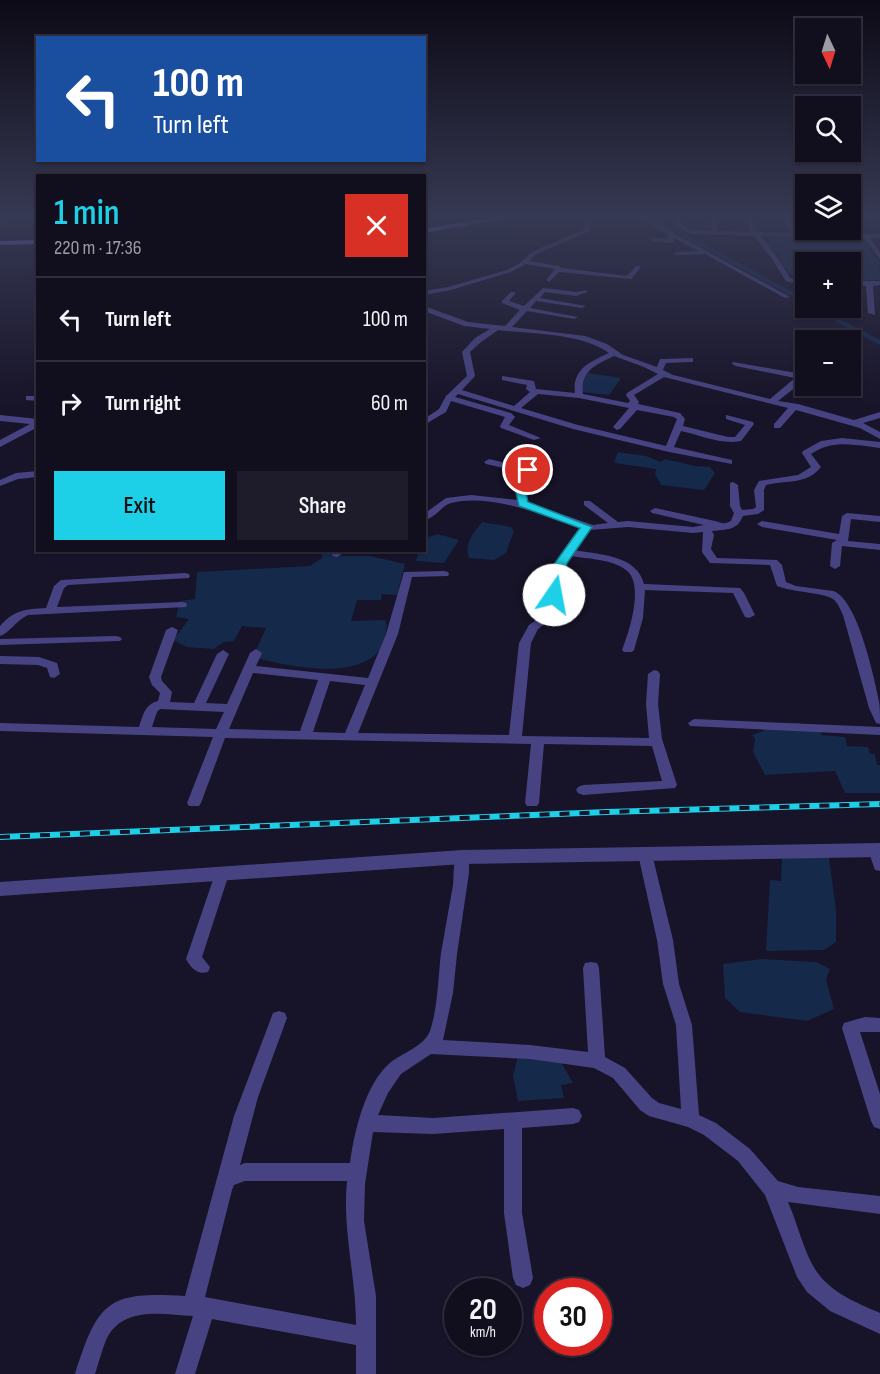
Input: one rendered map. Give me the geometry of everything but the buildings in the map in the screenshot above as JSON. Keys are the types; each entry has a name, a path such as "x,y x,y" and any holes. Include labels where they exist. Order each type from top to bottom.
{"street":[{"path":"426,293 479,280"},
{"path":"755,280 787,297"},
{"path":"861,284 880,284"},
{"path":"869,284 872,313"},
{"path":"508,327 543,290 576,294 585,291"},
{"path":"513,293 504,302 525,309 574,317"},
{"path":"534,299 582,306"},
{"path":"426,309 455,321 582,338 604,346 613,354 647,365 661,373 855,423 869,428 880,436"},
{"path":"426,422 443,410 449,398 471,374 466,352 478,340 498,327"},
{"path":"579,396 578,382 581,376 599,360 613,354"},
{"path":"617,427 634,406 635,402 630,395 635,390 654,383 661,373 663,361 690,360"},
{"path":"736,364 799,376 799,380 773,401"},
{"path":"505,378 531,383 530,389 534,391 579,396 679,416 681,428 669,448"},
{"path":"457,391 607,435 729,462"},
{"path":"516,408 534,391"},
{"path":"449,398 508,415 511,417 504,426 537,438"},
{"path":"777,426 795,406"},
{"path":"855,423 880,415"},
{"path":"681,428 719,438 738,439 751,425 729,417"},
{"path":"0,418 36,422"},
{"path":"0,444 36,423"},
{"path":"739,513 755,512 761,508 759,490 762,483 775,479 804,477 812,473 816,467 806,453 821,442 848,441 880,445"},
{"path":"489,462 532,472 520,488 523,504"},
{"path":"0,483 16,476 36,474"},
{"path":"733,485 735,506 739,513"},
{"path":"426,517 446,501 454,499 523,504 587,527 616,525 693,530 735,523 739,513"},
{"path":"587,503 616,525"},
{"path":"655,511 725,526"},
{"path":"843,540 847,516 880,519"},
{"path":"762,524 880,547"},
{"path":"515,740 525,643 533,627 543,621 556,590 561,563 587,527"},
{"path":"706,527 709,535 705,543 706,551 714,561 773,562 778,569 781,584 805,592 833,594 843,602 880,720"},
{"path":"836,566 836,544 843,540"},
{"path":"568,552 629,567 637,576 640,602 628,650"},
{"path":"350,737 392,634 408,574 444,574"},
{"path":"51,610 60,584 65,582 185,576"},
{"path":"640,587 736,590 749,615"},
{"path":"0,633 8,622 19,615 51,610 182,605"},
{"path":"164,704 166,692 156,682 155,676 172,630"},
{"path":"0,642 116,639"},
{"path":"200,706 223,654"},
{"path":"195,803 219,734 256,654"},
{"path":"0,660 45,662 53,666 54,674"},
{"path":"248,669 372,682"},
{"path":"583,790 670,785 657,741 652,704 654,674"},
{"path":"305,736 325,677"},
{"path":"144,732 153,707 164,704 230,708"},
{"path":"694,723 880,730"},
{"path":"0,727 350,737 657,741"},
{"path":"532,803 538,740"},
{"path":"645,854 665,940 671,984 684,1025 691,1120"},
{"path":"0,889 462,856 878,855"},
{"path":"366,1374 366,1296 355,1221 357,1172 366,1123 381,1088 395,1069 428,1047 437,1035 462,873 462,856"},
{"path":"202,967 194,959 222,874"},
{"path":"591,968 597,1061"},
{"path":"185,1374 236,1135 279,1018"},
{"path":"880,1025 865,1024 850,1028 880,1121"},
{"path":"428,1047 530,1052 597,1061 619,1073 646,1104 655,1110 691,1120 710,1129 744,1155 772,1189 804,1269 814,1285 837,1304 880,1324"},
{"path":"366,1123 433,1126 573,1116"},
{"path":"513,1121 513,1213 523,1278"},
{"path":"228,1178 245,1172 357,1172"},
{"path":"772,1189 798,1196 880,1204"},
{"path":"85,1374 104,1322 116,1311 129,1305 199,1306 366,1337"}],"water":[{"path":"582,372 621,378 609,395 581,392"},
{"path":"618,452 646,456 661,462 665,459 710,467 715,473 704,490 661,485 655,474 656,469 614,463"},
{"path":"482,522 511,527 514,531 506,553 494,560 469,558 469,543"},
{"path":"438,534 459,540 444,563 416,561 419,552 426,552 426,538"},
{"path":"321,552 335,552 339,556 370,556 405,564 397,595 382,594 381,600 357,600 351,621 385,620 387,626 382,646 374,656 362,663 332,669 298,667 253,657 266,628 242,626 234,641 224,642 214,649 187,647 173,640 189,619 176,617 180,601 195,599 197,572 310,566 322,558"},
{"path":"784,723 800,723 803,730 821,731 821,735 845,737 847,746 868,747 870,754 875,754 877,765 880,765 880,793 845,793 835,771 765,775 753,752 755,739 752,735"},
{"path":"782,857 829,858 836,910 836,942 824,950 766,951 770,880 781,881"},
{"path":"762,959 816,962 830,969 826,980 834,1009 807,1021 740,1012 725,998 723,964"},
{"path":"521,1046 553,1048 573,1083 561,1085 564,1098 518,1101 513,1075"}],"waterway":[{"path":"766,280 795,296"},
{"path":"834,318 880,343"}],"railway":[{"path":"0,837 607,812 880,804"}],"route":[{"path":"528,470 532,474 519,492 523,504 587,527 561,563 554,595"}]}
